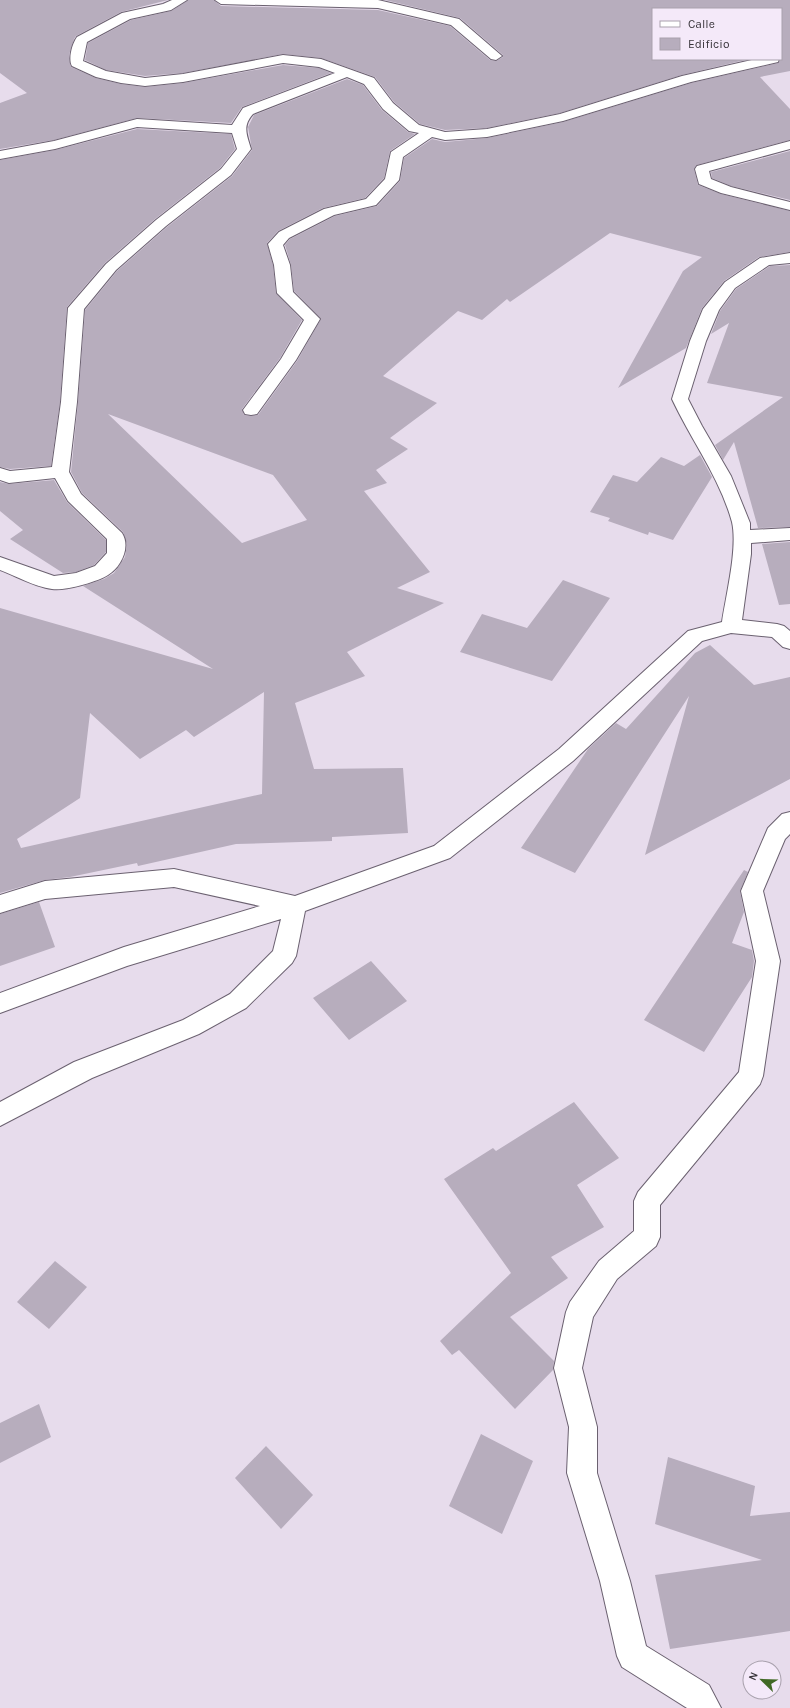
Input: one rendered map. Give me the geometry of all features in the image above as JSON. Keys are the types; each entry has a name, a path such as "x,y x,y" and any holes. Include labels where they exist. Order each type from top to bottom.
{"street":[{"path":"181,0 167,7 126,16 81,40 76,55 77,63 101,74 121,79 145,82 183,78 283,59 321,63 369,81 388,106 414,128 445,136 487,133 563,117 687,79 767,60"},
{"path":"221,0 378,4 455,22 496,56"},
{"path":"0,563 53,583 79,578 102,570 116,554 116,537 74,497 60,472 69,402 76,308 111,267 161,223 226,172 244,149 238,129 239,120 248,111 348,72"},
{"path":"0,155 56,145 137,123 238,129"},
{"path":"251,410 288,360 312,318 286,293 282,265 275,244 284,235 329,212 371,202 392,180 396,155 430,132"},
{"path":"790,145 702,169 704,181 726,190 790,206"},
{"path":"731,626 742,554 741,523 722,476 693,426 680,399 698,341 711,309 730,285 765,261 790,258"},
{"path":"0,474 9,477 60,472"},
{"path":"742,537 790,534"},
{"path":"0,1003 124,957 295,905 442,852 566,755 695,636 731,626 776,631 790,642"},
{"path":"705,1708 698,1696 632,1656 615,1580 582,1473 583,1427 568,1368 580,1312 608,1270 647,1237 647,1202 751,1076 768,961 752,891 776,834 790,820"},
{"path":"0,904 45,890 174,878 295,905"},
{"path":"0,1115 83,1070 191,1026 238,1001 284,956 295,905"}],"building":[{"path":"0,0 168,0 121,12 76,36 74,39 69,55 71,67 96,78 121,84 145,87 183,83 283,65 319,68 331,73 242,107 231,123 137,118 54,140 0,149 0,103 27,93 0,73"},
{"path":"188,0 214,0 221,6 378,10 450,26 490,60 496,61 503,57 503,55 460,18 385,0 790,0 790,71 760,77 790,109 790,140 697,165 694,169 698,185 721,194 790,211 790,252 759,257 724,281 702,308 686,348 618,388 683,271 702,257 610,233 510,302 507,299 482,320 458,311 383,376 437,403 390,438 408,449 376,470 387,483 364,491 430,572 397,588 444,603 347,652 365,676 295,703 314,769 403,768 408,833 332,837 332,841 236,844 138,866 137,863 70,877 45,880 0,893 0,608 213,669 83,586 104,579 114,573 125,557 127,544 123,532 82,493 71,472 85,310 117,271 167,227 232,176 252,150 248,127 254,115 347,79 363,85 382,110 408,132 415,134 390,151 384,178 365,198 323,208 278,231 267,243 273,265 276,293 302,320 280,358 242,409 244,415 251,416 258,415 297,361 321,319 294,291 291,265 285,245 290,239 335,216 377,206 400,181 404,158 432,139 445,142 487,138 563,122 691,83 778,63 782,60 782,8 652,8 652,60 745,60 682,75 560,113 487,128 445,130 420,124 394,102 375,77 321,58 283,54 183,73 145,76 106,70 85,60 88,43 131,20 171,11","holes":["108,414 273,475 307,520 242,543","264,692 262,794 21,848 17,839 80,798 90,713 140,759 186,730 194,737"]},
{"path":"137,129 231,134 235,149 220,168 155,219 105,263 67,307 60,402 51,466 10,469 0,467 0,160 55,150"},
{"path":"790,151 790,200 731,186 712,178 711,172"},
{"path":"790,265 790,527 758,528 734,442 723,460 715,445 783,397 707,383 729,323 711,334 720,311 736,289 770,266"},
{"path":"700,455 712,477 673,540 649,532 648,535 608,521 610,518 590,512 613,475 637,482 661,457 684,466"},
{"path":"54,480 67,502 106,540 106,552 94,565 76,572 63,573 10,539 23,530 0,511 0,482 9,484"},
{"path":"790,542 790,604 779,605 762,544"},
{"path":"563,580 610,598 552,681 460,652 482,614 527,628"},
{"path":"710,645 754,685 790,677 790,779 645,855 689,696 575,873 521,848 588,749 616,723 626,729 695,653"},
{"path":"744,870 748,872 740,891 744,912 732,943 752,950 754,961 752,977 704,1052 644,1020"},
{"path":"39,902 55,947 0,966 0,914"},
{"path":"371,961 407,1001 349,1040 313,998"},
{"path":"574,1102 619,1158 577,1185 604,1227 551,1257 568,1278 510,1317 554,1361 553,1370 515,1409 459,1350 452,1355 440,1341 511,1273 444,1179 493,1148 496,1151"},
{"path":"55,1261 87,1287 49,1329 17,1302"},
{"path":"39,1404 51,1437 0,1463 0,1423"},
{"path":"481,1434 533,1461 502,1534 449,1506"},
{"path":"266,1446 313,1495 281,1529 235,1478"},
{"path":"668,1457 755,1486 750,1516 790,1512 790,1631 670,1649 655,1575 762,1560 655,1524"}]}
